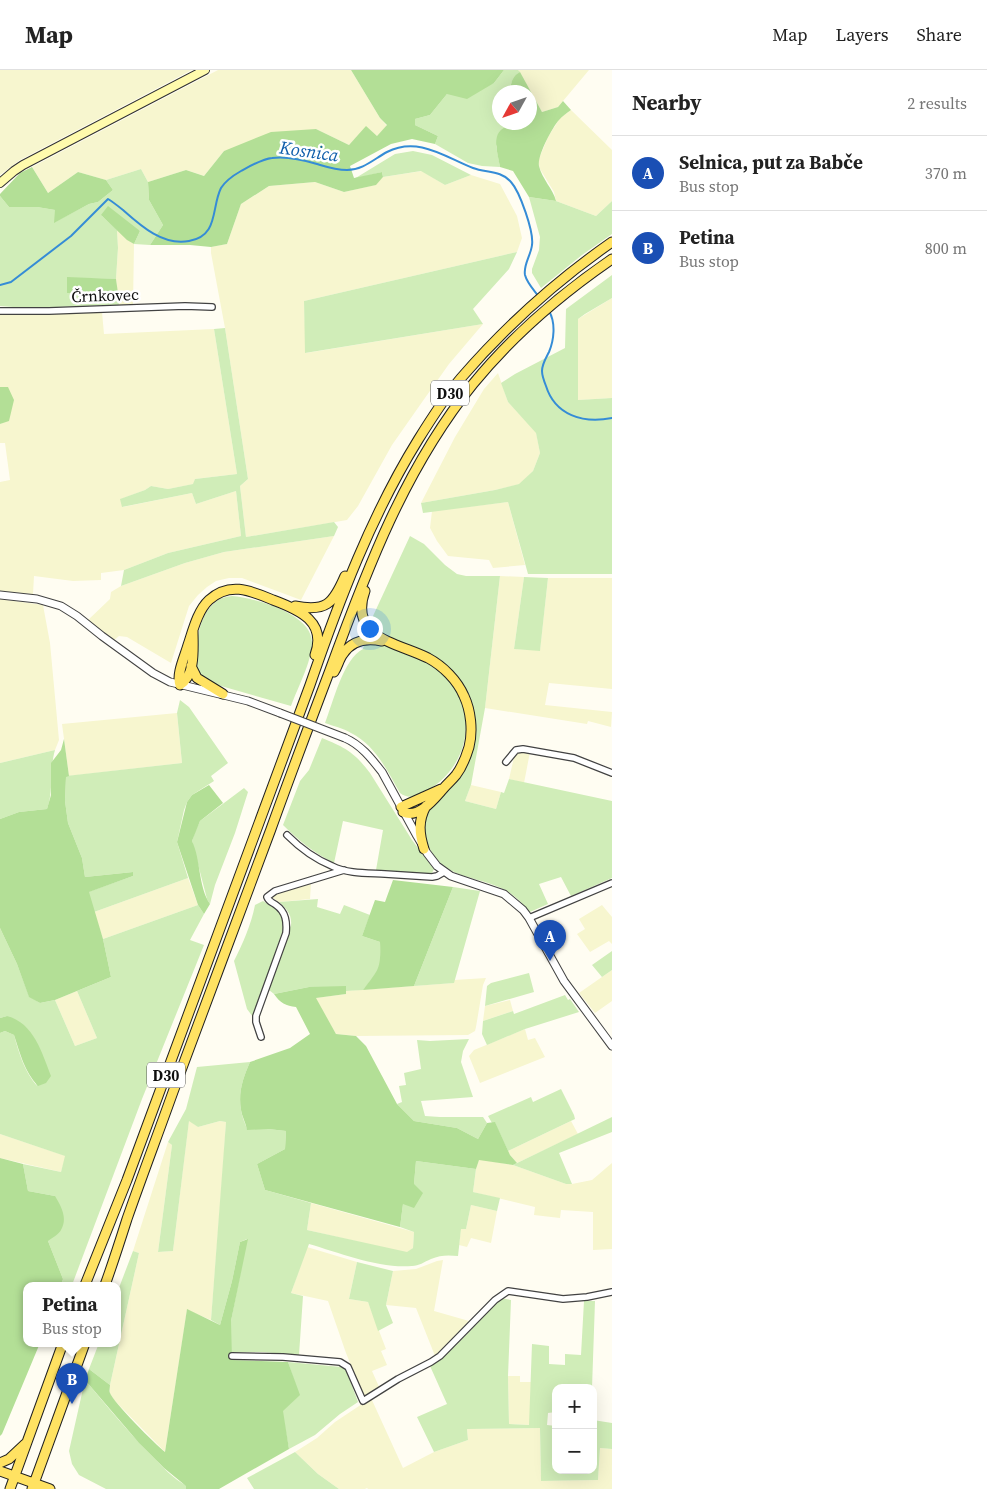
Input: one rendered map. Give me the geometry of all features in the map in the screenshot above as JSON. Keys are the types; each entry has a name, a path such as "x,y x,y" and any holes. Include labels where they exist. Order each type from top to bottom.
{"main road":[{"path":"0,184 14,171 205,70"},
{"name":"D30","path":"86,1282 127,1180 329,630 372,525 404,464 431,419 461,379 527,309 549,289 612,242"},
{"name":"D30","path":"106,1282 127,1220 324,685 370,566 412,475 473,384 505,348 535,319 612,259"},
{"path":"287,605 315,609 326,604 337,592 347,572 359,558"},
{"path":"370,566 369,578 361,606 362,617 370,630 388,642"},
{"path":"180,685 179,677 201,610 213,597 225,591 241,589 249,590 287,605 306,615 315,627 317,648 310,672 310,685"},
{"path":"180,685 188,678 191,666 193,631"},
{"path":"324,685 336,671 343,654 353,644 369,639 388,642 427,657 450,674 466,701 471,726 469,747 462,765 456,774 443,788 426,806 415,812 407,813 402,809 443,788"},
{"path":"191,666 198,678 222,694"},
{"path":"424,849 420,822 426,806"},
{"path":"10,1489 62,1347"},
{"path":"33,1486 84,1347"},
{"path":"0,1463 10,1459 27,1442"},
{"path":"0,1471 15,1476 33,1486 50,1489"}],"street":[{"name":"Črnkovec","path":"0,311 212,307"},
{"path":"0,595 37,599 61,606 153,673 180,685 248,701 345,738 359,746 376,763 424,849 444,872 460,880 504,894 523,910 564,981 612,1046"},
{"path":"506,762 516,750 523,749 574,758 612,773"},
{"path":"287,835 300,848 317,859 344,870 365,874 432,877 444,872"},
{"path":"261,1037 256,1016 286,933 287,923 286,917 281,910 269,901 267,897 275,891 344,870"},
{"path":"529,918 612,883"},
{"path":"232,1356 283,1357 340,1362 348,1367 363,1401 440,1356 503,1293 510,1291 563,1299 588,1297 612,1292"}],"green space":[{"path":"0,70 192,70 20,160 0,175"},
{"path":"218,70 351,70 380,118 387,126 377,136 366,127 349,145 316,129 224,151 204,176 186,170 148,182 141,169 106,180 78,172 48,193 32,167"},
{"path":"351,70 504,70 494,83 467,99 447,94 430,115 415,119 415,125 438,136 435,144 412,139 391,144 350,166 354,178 382,172 383,177 376,185 344,192 315,182 269,186 241,204 227,244 211,247 150,245 163,225 149,200 148,182 186,170 204,176 224,151 271,132 316,129 349,145 366,126 377,136 387,125 380,118"},
{"path":"504,70 518,70 520,72 515,76 511,85 492,85 492,130 507,130 496,146 500,167 468,163 435,144 438,136 415,125 415,119 430,115 447,94 494,83"},
{"path":"518,70 589,70 558,107 542,112 537,103 537,85 527,85"},
{"path":"520,72 527,85 511,85 515,76"},
{"path":"563,101 571,110 560,119 553,129 539,161 540,171 556,201 529,197 513,171 500,167 496,141 500,131 537,130 537,103 542,112 558,107"},
{"path":"571,110 612,150 612,201 596,216 556,201 554,192 540,169 538,161 548,137 560,118"},
{"path":"413,151 432,155 471,175 445,185 421,171 383,177 382,172 354,179 395,154"},
{"path":"32,167 48,193 78,172 106,180 113,190 98,202 89,204 54,223 55,210 37,207 9,207 0,196 20,173"},
{"path":"141,169 148,182 149,200 163,225 150,245 134,244 140,231 101,215 117,230 116,279 67,278 67,293 118,293 119,305 26,308 0,306 0,196 9,207 37,207 55,210 55,222 89,204 98,202 113,190 106,180"},
{"path":"422,171 445,185 471,175 500,184 517,216 522,238 517,252 304,301 306,353 483,324 449,364 392,445 358,506 347,520 246,537 240,486 248,479 211,247 227,244 241,204 269,186 315,182 344,192 375,185 383,177"},
{"path":"529,197 556,201 596,216 612,201 612,234 541,288 532,273 539,250 540,237"},
{"path":"108,206 140,231 134,244 127,240 101,215"},
{"path":"117,230 134,244 133,305 119,305 116,279"},
{"path":"517,252 509,269 473,309 483,324 305,353 304,301"},
{"path":"612,275 612,298 578,319 578,400 612,398 612,574 528,574 508,502 423,513 421,503 519,484 533,471 540,453 536,433 508,402 501,383 565,348 566,309"},
{"path":"67,277 116,279 118,293 67,293"},
{"path":"612,298 612,398 578,400 578,319"},
{"path":"102,312 104,334 214,329 237,474 195,479 194,484 168,489 151,486 121,499 123,507 192,493 196,504 236,491 241,536 168,553 124,570 101,573 101,580 73,581 34,576 33,594 0,591 0,482 10,480 5,443 0,443 0,424 9,420 8,387 0,387 0,313"},
{"path":"225,328 248,479 240,486 246,537 334,522 338,527 334,536 224,552 185,563 121,586 124,570 168,553 241,536 236,491 196,504 192,493 122,507 120,499 151,486 168,489 193,484 195,479 237,474 214,329"},
{"path":"498,373 508,402 536,432 540,453 533,471 520,484 421,503 455,437 484,389"},
{"path":"0,387 8,387 14,400 9,421 0,424"},
{"path":"508,502 525,565 493,568 489,560 448,556 430,528 432,511"},
{"path":"334,536 301,600 242,578 216,581 207,587 189,606 171,663 127,637 119,636 113,641 87,621 110,599 111,592 121,586 185,563 224,552"},
{"path":"410,536 424,544 457,574 466,576 500,576 485,708 471,785 465,801 496,809 501,792 504,793 509,779 612,801 612,878 571,896 561,877 539,884 548,904 530,912 509,892 494,885 461,875 442,864 434,855 425,838 425,818 432,804 461,774 473,711 468,693 461,681 448,666 434,656 387,637 371,627 374,624 373,616"},
{"path":"500,576 524,577 514,649 540,650 548,578 612,578 612,689 549,683 545,705 612,712 611,727 588,721 587,724 485,708"},
{"path":"524,577 548,578 540,651 514,649"},
{"path":"232,596 254,600 281,609 304,624 310,633 312,644 309,659 291,706 214,684 199,675 195,664 200,626 209,609 215,603 222,598"},
{"path":"0,599 43,605 50,643 59,740 55,750 0,763"},
{"path":"364,643 390,646 430,664 442,673 454,687 462,702 466,718 465,735 461,751 454,766 443,779 418,795 410,797 400,793 380,759 367,744 345,730 325,723 344,672 356,654 363,649"},
{"path":"180,700 189,707 228,763 211,776 214,781 192,795 184,810 177,842 188,878 94,912 88,892 133,876 133,872 85,877 82,858 68,823 65,801 66,776 182,763 177,713"},
{"path":"177,713 182,763 69,776 62,724"},
{"path":"322,738 349,751 370,773 412,840 434,869 432,873 376,870 383,830 343,821 334,863 307,846 283,825 300,781 309,770"},
{"path":"64,739 69,776 66,777 65,801 68,823 82,858 85,877 133,872 133,876 89,892 103,939 111,977 55,1000 40,1003 29,997 17,964 0,928 0,819 19,812 47,809 51,795 51,763 61,750"},
{"path":"55,750 47,809 19,812 0,819 0,763"},
{"path":"522,751 530,752 524,783 509,779 515,753"},
{"path":"209,785 223,803 200,821 192,841 197,856 203,889 210,904 204,914 198,905 177,842 187,802 192,795"},
{"path":"471,785 501,792 496,809 465,801"},
{"path":"244,788 248,792 210,904 207,899 192,841 200,821"},
{"path":"188,878 198,905 103,939 94,912"},
{"path":"393,880 453,887 414,986 363,990 378,968 380,942 362,936 375,900 385,902"},
{"path":"311,884 310,899 279,902 272,895"},
{"path":"453,887 480,891 454,983 414,986"},
{"path":"318,899 317,907 340,914 344,905 370,915 362,936 380,942 381,963 377,973 363,990 346,991 346,987 309,987 274,994 269,990 291,925 291,918 288,912 279,902"},
{"path":"263,901 278,911 282,917 284,927 253,1017 247,1009 234,961 246,934 255,905"},
{"path":"198,905 204,914 190,940 204,945 142,1099 73,1282 62,1282 63,1279 48,1241 55,1196 28,1191 23,1164 61,1172 65,1156 0,1134 0,1033 5,1031 14,1035 25,1068 37,1086 7,1016 0,1018 0,928 17,964 29,996 40,1003 55,1000 75,1046 97,1038 77,991 111,977 103,939"},
{"path":"602,905 612,917 612,944 609,941 590,952 577,934 585,929 579,919"},
{"path":"612,951 612,970 602,977 592,965"},
{"path":"612,970 612,1001 595,1013 579,993"},
{"path":"529,973 534,992 485,1006 487,986 491,983"},
{"path":"486,978 483,985 475,1031 468,1035 356,1036 336,1034 315,998 346,994 346,991 453,983 454,980"},
{"path":"346,986 346,994 316,998 336,1034 356,1036 366,1046 397,1104 414,1121 457,1128 478,1139 487,1123 495,1122 510,1155 517,1163 513,1165 479,1160 476,1169 416,1161 414,1184 423,1193 414,1208 403,1204 400,1227 265,1190 257,1164 285,1149 286,1131 268,1129 247,1130 242,1113 240,1103 241,1091 243,1079 250,1062 290,1048 310,1034 296,1007 289,1006 279,1000 274,994 309,987"},
{"path":"77,991 97,1038 75,1046 55,1000"},
{"path":"565,995 579,1012 525,1029 487,1045 482,1034 483,1021 513,1011 514,1014"},
{"path":"510,1000 513,1011 483,1021 485,1006"},
{"path":"7,1016 24,1025 36,1040 51,1076 46,1083 38,1086 29,1074 14,1035 5,1031 0,1033 0,1018"},
{"path":"525,1029 528,1040 535,1038 545,1057 480,1083 469,1056 474,1050"},
{"path":"469,1039 463,1051 461,1062 473,1097 421,1101 425,1116 483,1117 487,1123 478,1139 457,1128 414,1121 397,1104 402,1102 399,1086 406,1085 404,1073 421,1069 417,1040"},
{"path":"250,1062 243,1079 240,1097 241,1113 247,1129 286,1131 285,1149 257,1164 265,1190 311,1203 307,1230 407,1252 413,1248 414,1232 400,1227 403,1204 414,1184 416,1161 476,1169 473,1192 500,1198 497,1211 471,1205 466,1229 461,1229 458,1256 441,1256 412,1266 387,1265 360,1260 309,1244 291,1293 303,1296 299,1355 231,1352 231,1321 247,1239 240,1242 220,1325 211,1320 226,1122 220,1121 198,1127 189,1121 173,1251 158,1252 172,1145 168,1142 186,1109 197,1067"},
{"path":"561,1089 575,1119 508,1151 495,1123 492,1123 488,1116 531,1097 533,1102"},
{"path":"612,1117 612,1132 559,1153 572,1184 566,1184 513,1165"},
{"path":"189,1120 198,1127 220,1121 226,1122 211,1320 187,1310 165,1452 115,1401 110,1394 110,1385 118,1347 121,1347 121,1335 139,1253 133,1251 168,1142 172,1145 158,1252 173,1251"},
{"path":"571,1121 578,1134 517,1163 510,1155 508,1151"},
{"path":"0,1134 66,1156 61,1172 0,1158"},
{"path":"0,1158 23,1164 28,1191 55,1196 61,1208 64,1221 60,1231 48,1241 63,1279 62,1282 23,1282 23,1347 38,1347 0,1436"},
{"path":"479,1159 513,1165 566,1184 592,1180 612,1163 612,1249 593,1250 593,1212 561,1210 560,1218 534,1215 535,1207 473,1192"},
{"path":"311,1203 414,1232 413,1248 407,1253 307,1230"},
{"path":"471,1205 497,1211 491,1243 471,1238 467,1247 459,1245 461,1228 466,1229"},
{"path":"248,1239 231,1321 232,1360 288,1362 300,1395 283,1411 289,1449 219,1489 186,1489 186,1486 164,1468 139,1443 85,1380 89,1369 110,1385 110,1393 113,1398 144,1433 165,1452 187,1309 220,1325 240,1242"},
{"path":"307,1247 357,1262 349,1299 368,1302 386,1349 381,1351 387,1365 372,1371 380,1389 369,1396 363,1395 328,1301 291,1293"},
{"path":"133,1251 139,1253 121,1335 121,1282"},
{"path":"443,1260 434,1311 469,1321 435,1356 416,1308 386,1305 393,1271 416,1269"},
{"path":"357,1262 393,1271 386,1305 393,1323 378,1331 368,1302 349,1299"},
{"path":"501,1298 511,1300 508,1376 509,1424 529,1425 532,1344 549,1346 549,1364 565,1365 565,1354 581,1355 584,1301 595,1301 592,1384 552,1384 552,1412 548,1413 547,1425 552,1426 552,1474 597,1474 597,1421 612,1423 612,1449 600,1448 598,1480 541,1481 540,1428 467,1429 468,1440 434,1452 417,1417 447,1404 430,1366 476,1325"},
{"path":"97,1347 118,1347 110,1385 89,1369"},
{"path":"288,1362 341,1367 346,1370 358,1402 315,1435 289,1449 282,1411 299,1395"},
{"path":"508,1376 520,1376 520,1382 531,1382 530,1425 509,1424"},
{"path":"85,1380 134,1438 168,1472 187,1486 186,1489 106,1489 79,1475 72,1464 69,1451"},
{"path":"371,1398 403,1468 434,1452 468,1440 467,1429 540,1428 541,1481 598,1480 600,1448 612,1449 612,1489 339,1489 318,1474 295,1452"},
{"path":"295,1452 318,1474 339,1489 254,1489 247,1478"}],"waterway":[{"name":"Kosnica","path":"0,285 11,282 71,236 108,199 161,238 179,242 189,241 199,238 210,227 218,196 225,183 230,178 260,161 272,158 289,158 335,169 353,170 387,152 410,146 431,150 478,170 503,175 511,182 522,203 531,231 532,245 525,268 525,275 539,297"},
{"name":"Kosnica","path":"549,311 553,321 553,337 551,347 543,363 542,375 550,396 556,404 572,415 591,420 612,418"}],"place":[{"name":"Selnica, put za Babče","path":"550,961"},
{"name":"Petina","path":"72,1404"}]}
